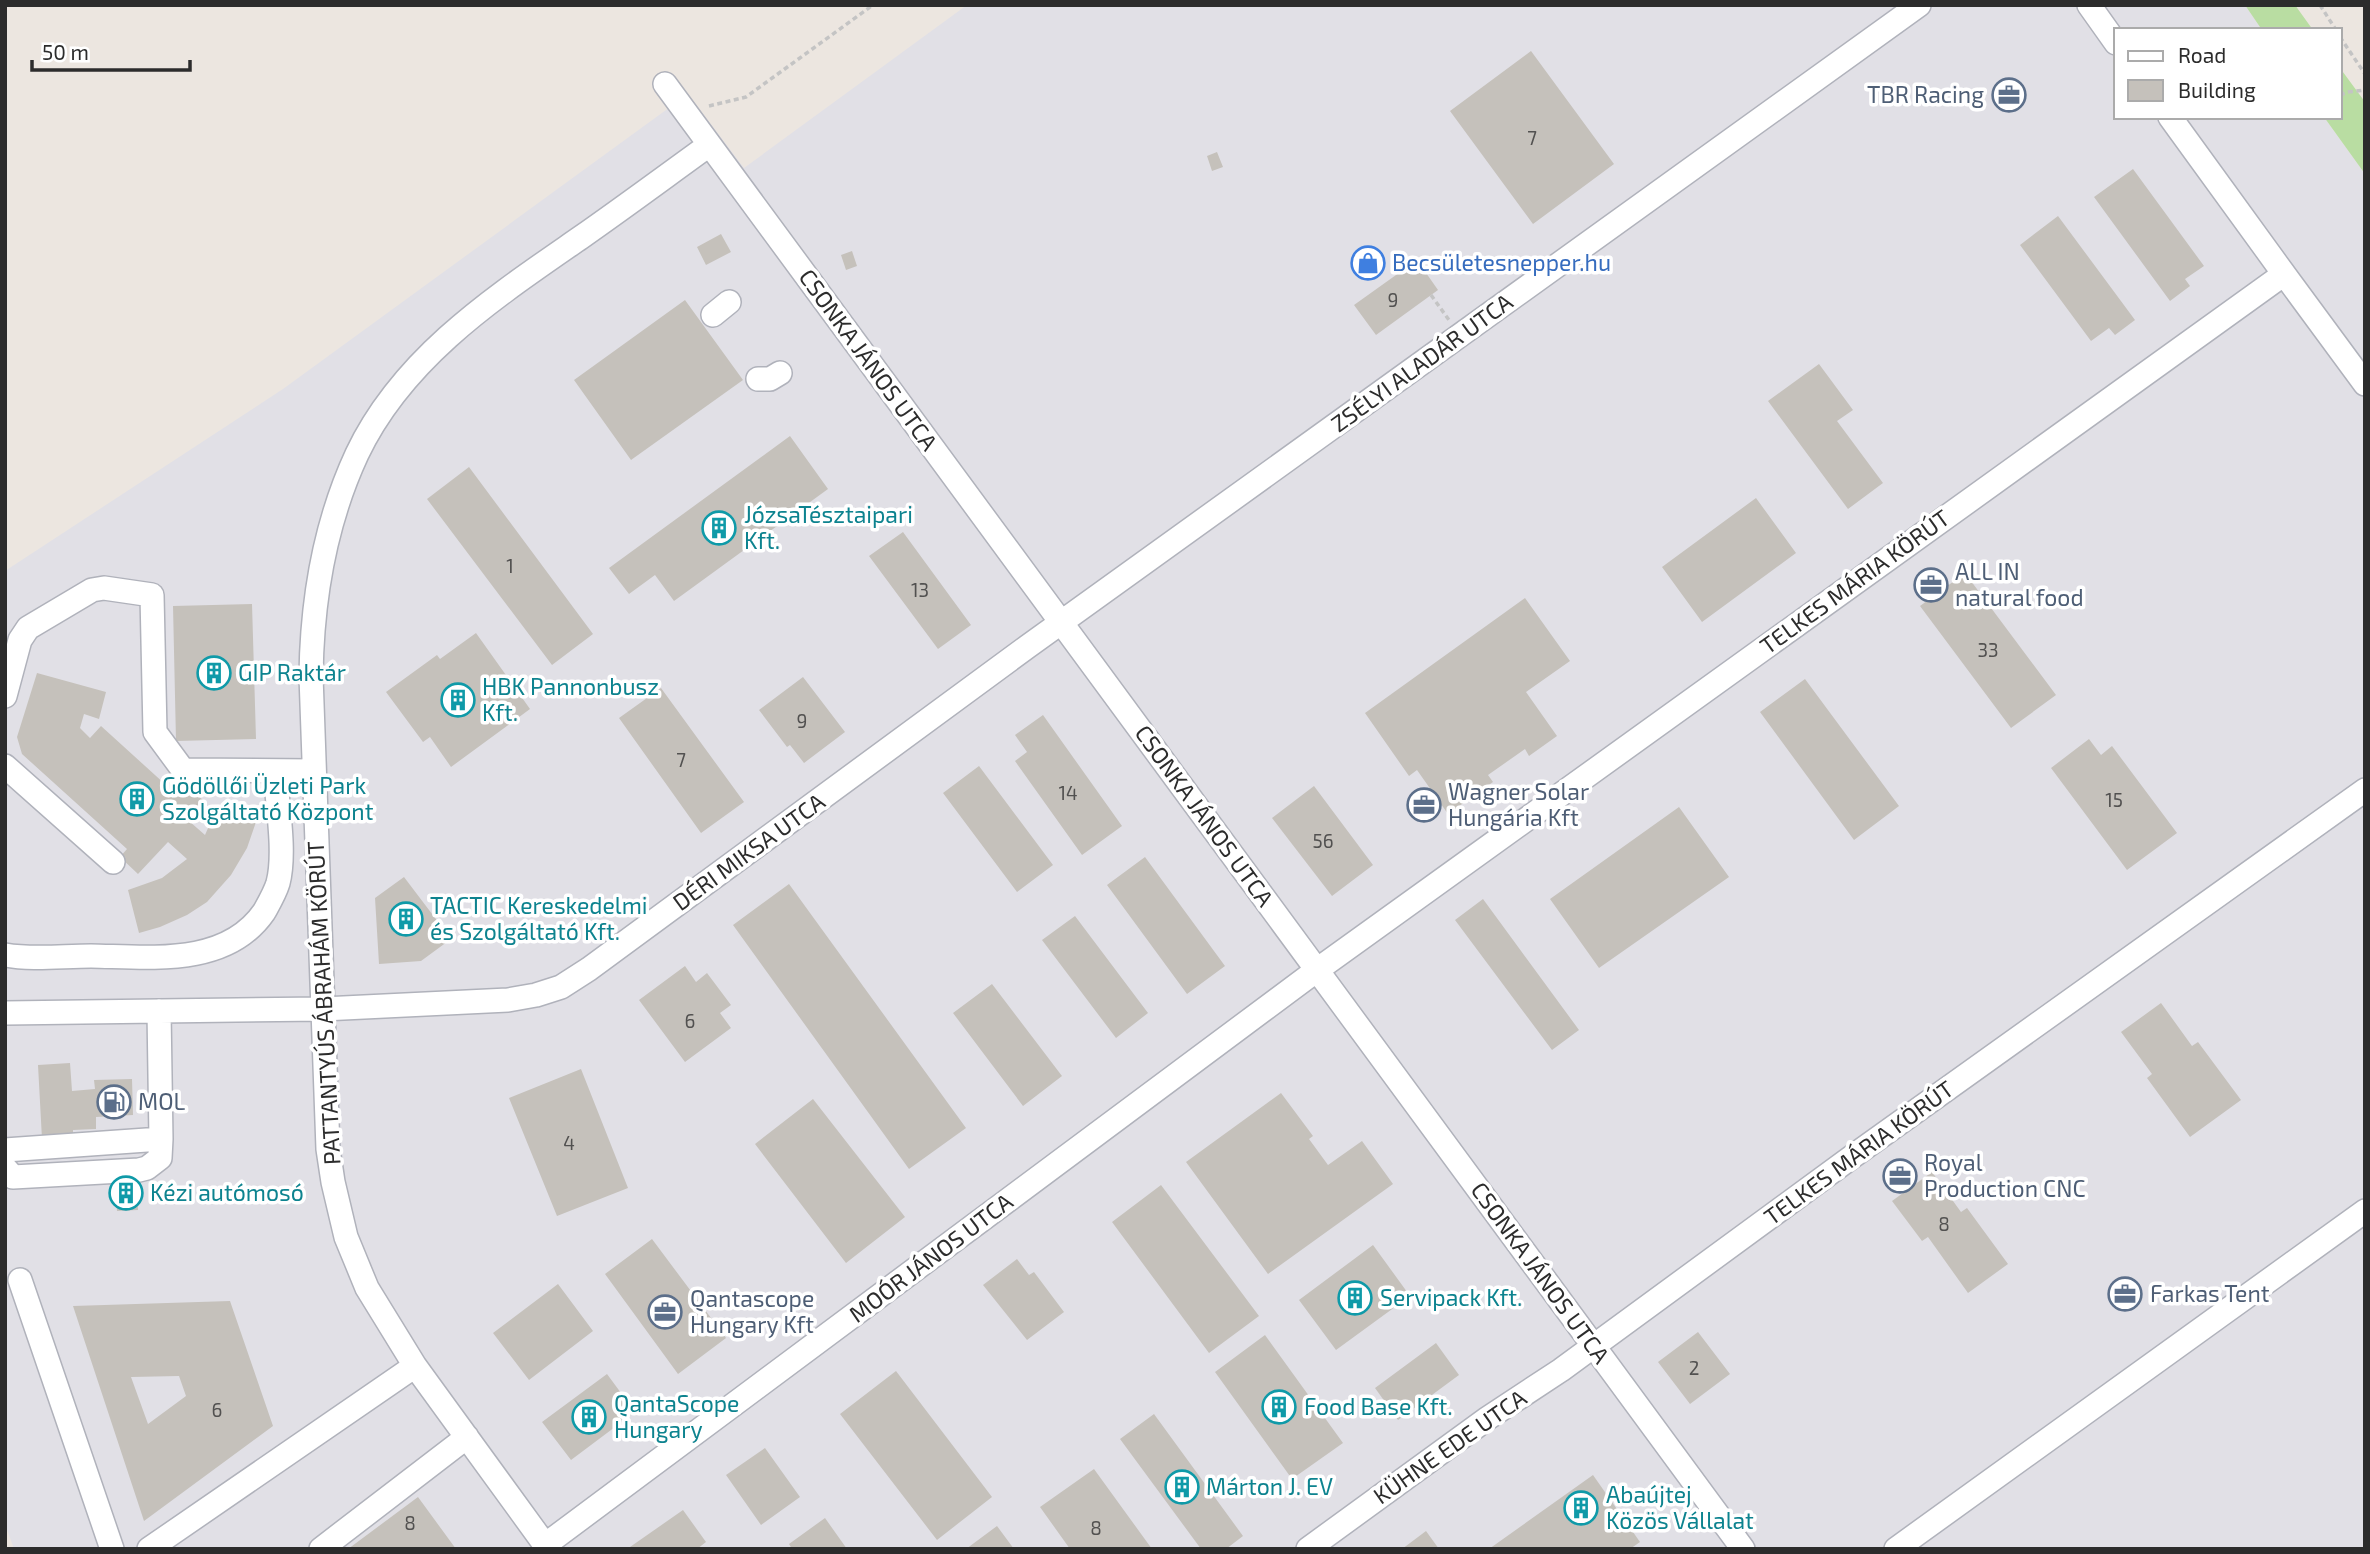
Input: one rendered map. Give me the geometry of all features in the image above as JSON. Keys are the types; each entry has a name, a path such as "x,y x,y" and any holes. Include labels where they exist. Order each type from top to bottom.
{"street":[{"name":"ZSÉLYI ALADÁR UTCA","path":"1061,623 1919,5"},
{"path":"2089,5 2114,40"},
{"name":"CSONKA JÁNOS UTCA","path":"665,84 1742,1549"},
{"path":"2172,119 2365,384"},
{"name":"PATTANTYÚS ÁBRAHÁM KÖRÚT","path":"547,1547 415,1366 367,1288 339,1212 328,1149 311,676 316,592 332,522 358,452 373,426 414,372 463,323 493,298 709,145"},
{"name":"TELKES MÁRIA KÖRÚT","path":"1317,970 2284,274"},
{"path":"5,696 20,640 28,628 92,590 104,588 152,595 155,732 183,770 314,771"},
{"name":"DÉRI MIKSA UTCA","path":"5,1013 323,1009 508,1000 561,987 1061,623"},
{"path":"5,766 113,862"},
{"path":"5,955 129,957 197,954 233,942 260,917 278,884 281,862 275,771"},
{"name":"TELKES MÁRIA KÖRÚT","path":"1593,1346 1849,1159 2365,790"},
{"name":"MOÓR JÁNOS UTCA","path":"547,1547 1317,970"},
{"path":"5,1168 13,1177 139,1170 148,1168 160,1158 159,1011"},
{"path":"5,1150 161,1139"},
{"path":"1896,1549 2365,1211"},
{"path":"20,1280 112,1549"},
{"name":"KÜHNE EDE UTCA","path":"1308,1549 1488,1418 1593,1346"},
{"path":"149,1549 415,1366"},
{"path":"321,1549 467,1437"}],"path":[{"path":"687,114 746,97 873,5"},
{"path":"2320,5 2335,28"},
{"path":"2342,40 2365,74"},
{"path":"2342,95 2365,90"},
{"path":"1431,295 1460,336"}],"shaded area":[{"path":"967,5 2245,5 2261,28 2114,28 2114,119 2325,119 2365,174 2365,1549 14,1549 5,1524 5,571 283,389 688,94 744,168"}],"green space":[{"path":"2245,5 2295,5 2312,28 2261,28"},
{"path":"2342,71 2365,102 2365,174 2325,119 2342,119"}],"building":[{"path":"1531,51 1614,164 1533,224 1450,111"},
{"path":"1217,152 1223,167 1212,171 1207,156"},
{"path":"2133,169 2204,266 2185,279 2190,286 2170,301 2094,197"},
{"path":"2058,216 2135,320 2115,335 2109,328 2091,341 2020,245"},
{"path":"721,234 731,252 706,265 697,247"},
{"path":"852,251 857,266 846,270 841,255"},
{"path":"1417,260 1438,290 1376,335 1354,305"},
{"path":"685,300 743,380 631,460 574,380"},
{"path":"1819,364 1853,410 1837,421 1883,483 1848,509 1768,401"},
{"name":"JózsaTésztaipari Kft.","path":"790,436 828,489 674,601 655,575 629,594 609,568"},
{"path":"469,467 593,634 552,665 427,499"},
{"path":"1756,498 1796,553 1702,622 1662,567"},
{"path":"903,532 971,625 938,649 869,556"},
{"path":"1965,573 2056,695 2011,728 1920,606"},
{"path":"1525,598 1570,661 1526,692 1557,736 1529,756 1525,749 1488,775 1493,782 1448,814 1417,770 1409,776 1365,713"},
{"name":"GIP Raktár","path":"252,604 256,739 176,741 173,606"},
{"name":"HBK Pannonbusz Kft.","path":"476,633 530,709 451,767 430,737 423,742 386,692 437,655 440,659"},
{"name":"Gödöllői Üzleti Park Szolgáltató Központ","path":"37,673 106,692 99,719 84,714 80,728 90,738 101,726 177,795 187,785 206,803 189,821 205,835 216,810 256,822 247,848 231,875 207,902 187,915 139,933 128,890 162,878 187,859 168,842 138,874 120,857 127,849 22,754 17,737"},
{"path":"803,677 845,732 804,763 790,745 787,747 759,710"},
{"path":"1805,679 1899,806 1854,840 1760,712"},
{"path":"661,688 744,802 701,833 619,718"},
{"path":"1043,715 1122,826 1082,855 1015,761 1027,752 1015,735"},
{"path":"2089,739 2101,755 2112,746 2177,833 2127,870 2051,768"},
{"path":"979,766 1053,865 1017,892 943,793"},
{"path":"1314,786 1373,865 1332,896 1272,818"},
{"path":"1679,807 1729,877 1599,968 1550,899"},
{"path":"1145,857 1225,966 1187,994 1107,885"},
{"name":"TACTIC Kereskedelmi és Szolgáltató Kft.","path":"404,877 451,939 421,961 379,964 375,898"},
{"path":"789,884 966,1128 909,1169 733,925"},
{"path":"1483,899 1579,1030 1552,1050 1455,920"},
{"path":"1075,916 1148,1013 1116,1038 1042,940"},
{"path":"685,966 696,982 707,973 731,1005 720,1013 731,1028 685,1062 639,1000"},
{"path":"992,984 1062,1076 1023,1106 953,1013"},
{"path":"2161,1003 2192,1046 2198,1042 2241,1100 2190,1137 2147,1078 2152,1074 2121,1032"},
{"path":"70,1063 72,1091 95,1089 94,1080 132,1079 133,1115 96,1117 96,1129 73,1130 73,1137 42,1139 38,1065"},
{"path":"581,1069 628,1188 557,1216 509,1098"},
{"path":"1281,1093 1313,1136 1309,1139 1328,1165 1362,1141 1393,1184 1268,1274 1186,1162"},
{"path":"813,1099 905,1217 846,1263 755,1144"},
{"path":"1932,1172 1961,1212 1967,1208 2008,1264 1968,1293 1928,1237 1922,1241 1892,1201"},
{"name":"Kézi autómosó","path":"136,1175 138,1210 117,1211 115,1176"},
{"path":"1161,1185 1259,1316 1209,1353 1112,1222"},
{"path":"652,1239 726,1338 678,1374 605,1274"},
{"name":"Servipack Kft.","path":"1373,1245 1410,1296 1336,1350 1299,1300"},
{"path":"1017,1259 1029,1275 1034,1272 1064,1312 1027,1340 983,1285"},
{"path":"558,1284 593,1331 529,1380 493,1333"},
{"path":"230,1301 273,1426 144,1521 73,1306","holes":["179,1376 186,1396 148,1424 131,1377"]},
{"path":"1698,1332 1730,1374 1690,1404 1658,1362"},
{"name":"Food Base Kft.","path":"1265,1335 1343,1443 1292,1479 1215,1372"},
{"path":"1436,1343 1459,1375 1398,1420 1375,1388"},
{"path":"896,1371 992,1497 937,1540 840,1414"},
{"name":"QantaScope Hungary","path":"607,1374 635,1412 571,1460 542,1422"},
{"name":"Márton J. EV","path":"1154,1414 1243,1536 1226,1549 1201,1549 1120,1439"},
{"path":"765,1448 800,1497 761,1525 726,1475"},
{"path":"1094,1469 1152,1549 1070,1549 1040,1507"},
{"name":"Abaújtej Közös Vállalat","path":"1593,1475 1640,1542 1630,1549 1489,1549"},
{"path":"418,1497 456,1549 348,1549"},
{"path":"683,1510 706,1542 697,1549 631,1549 630,1547"},
{"path":"825,1518 847,1549 792,1549 789,1544"},
{"path":"997,1526 1014,1549 966,1549"},
{"path":"1426,1531 1439,1549 1402,1549"}],"place":[{"name":"TBR Racing","path":"2009,95"},
{"name":"Becsületesnepper.hu","path":"1368,263"},
{"name":"JózsaTésztaipari Kft.","path":"719,528"},
{"name":"ALL IN natural food","path":"1931,585"},
{"name":"GIP Raktár","path":"214,673"},
{"name":"HBK Pannonbusz Kft.","path":"458,700"},
{"name":"Gödöllői Üzleti Park Szolgáltató Központ","path":"137,799"},
{"name":"Wagner Solar Hungária Kft","path":"1424,805"},
{"name":"TACTIC Kereskedelmi és Szolgáltató Kft.","path":"406,919"},
{"name":"MOL","path":"114,1102"},
{"name":"Royal Production CNC","path":"1900,1176"},
{"name":"Kézi autómosó","path":"126,1193"},
{"name":"Farkas Tent","path":"2125,1294"},
{"name":"Servipack Kft.","path":"1355,1298"},
{"name":"Qantascope Hungary Kft","path":"665,1312"},
{"name":"Food Base Kft.","path":"1279,1407"},
{"name":"QantaScope Hungary","path":"589,1417"},
{"name":"Márton J. EV","path":"1182,1487"},
{"name":"Abaújtej Közös Vállalat","path":"1581,1508"}]}
